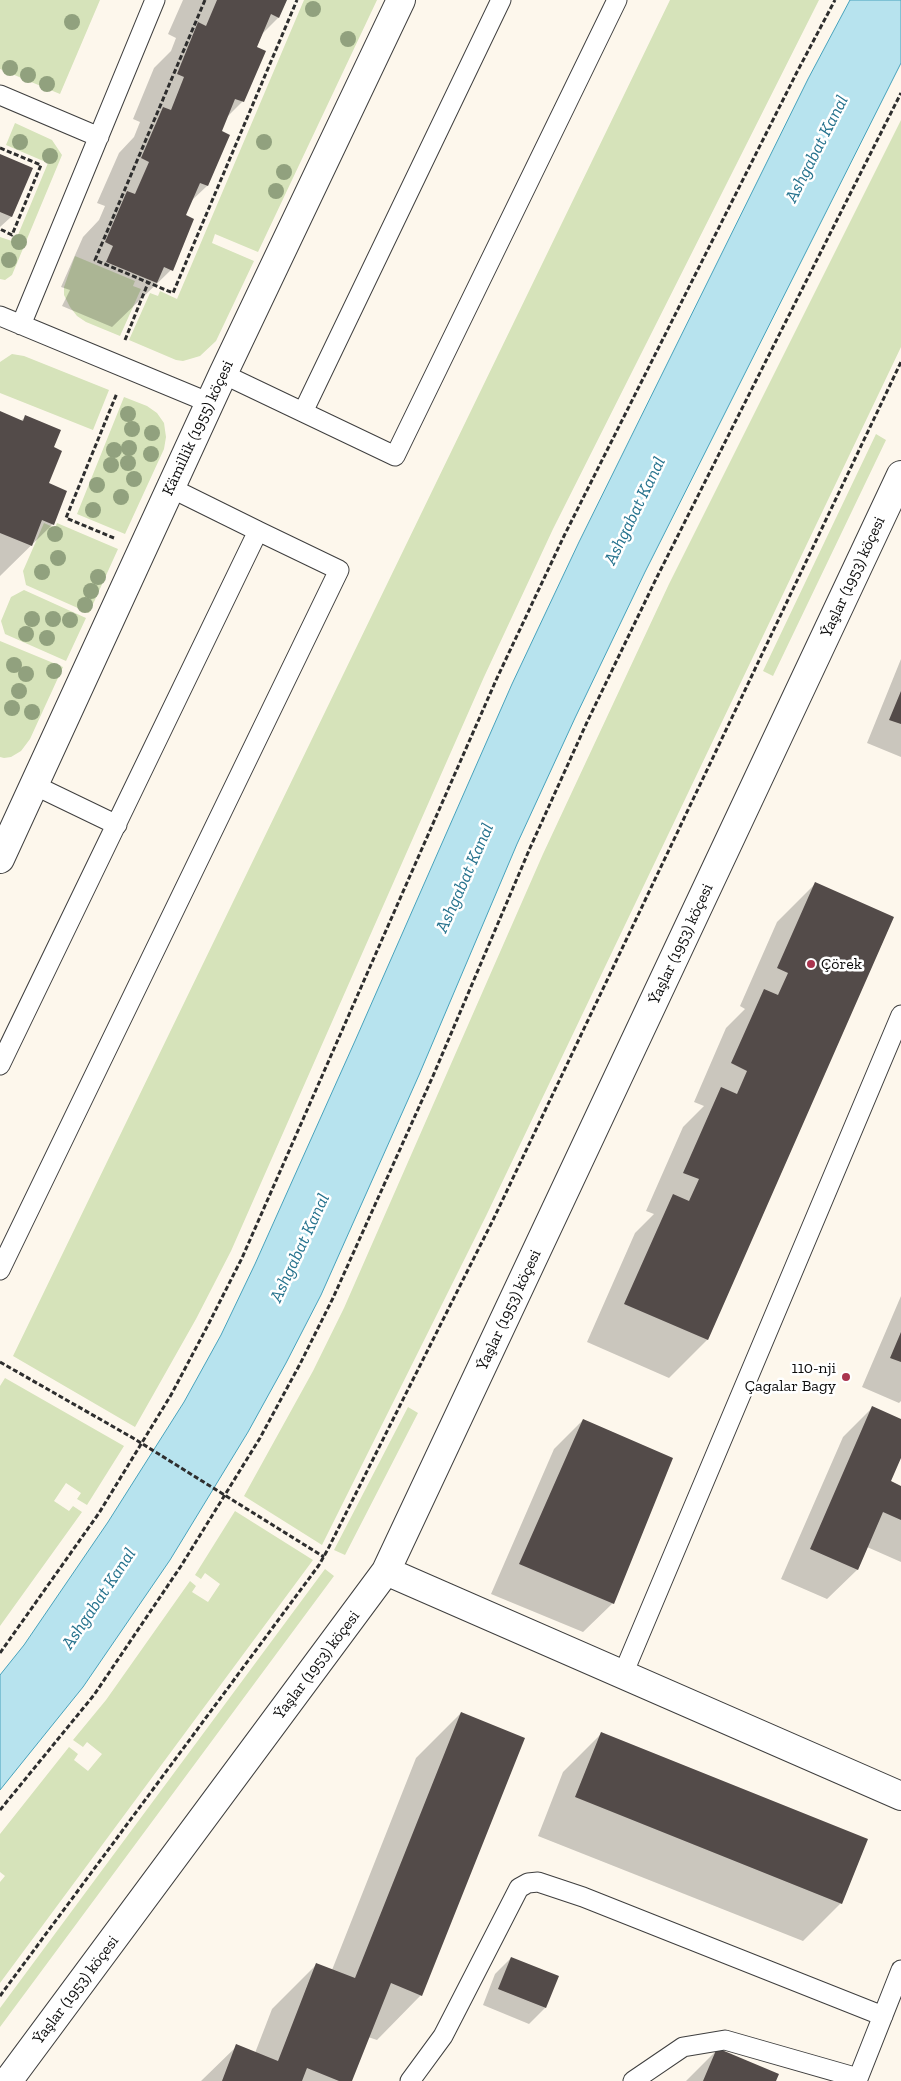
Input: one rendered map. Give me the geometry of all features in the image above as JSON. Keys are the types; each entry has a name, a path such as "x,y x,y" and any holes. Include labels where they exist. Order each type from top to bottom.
{"street":[{"name":"Kämillik (1955) köçesi","path":"1,852 34,785 223,374 401,0"},
{"name":"Ýaşlar (1953) köçesi","path":"8,2081 386,1571 901,475"},
{"path":"386,1571 901,1796"}],"lane":[{"path":"21,325 155,0"},
{"path":"303,412 502,0"},
{"path":"223,374 395,456 615,1"},
{"path":"0,95 99,136"},
{"path":"0,316 210,403"},
{"path":"0,1270 339,570 170,488"},
{"path":"0,1065 258,531"},
{"path":"34,785 117,824"},
{"path":"623,1674 901,1015"},
{"path":"410,2081 443,2036 519,1888 528,1883 538,1882 583,1897 883,2016"},
{"path":"633,2081 682,2047 725,2040 858,2079 901,1970"}],"path":[{"path":"205,0 95,260 173,293 297,0"},
{"path":"0,1653 99,1513 142,1444 242,1258 497,678 564,536 797,72 836,0"},
{"path":"0,1810 94,1695 182,1566 260,1438 333,1298 429,1085 530,848 588,720 661,568 901,93"},
{"path":"0,148 41,165 12,234 0,230"},
{"path":"125,338 148,283"},
{"path":"0,1996 324,1557 493,1220 901,362"},
{"path":"117,394 66,518 122,542"},
{"path":"0,1362 149,1448 324,1557"}],"green space":[{"path":"0,0 100,0 60,94 0,69"},
{"path":"304,0 377,0 258,252 215,234 212,243 254,261 216,341 200,356 183,361 176,360 129,340 150,293 158,296 160,291 177,299"},
{"path":"670,0 819,0 553,529 484,677 231,1251 196,1319 135,1427 13,1356"},
{"path":"901,120 901,347 486,1216 322,1545 244,1496 313,1371 344,1308 543,854 669,584"},
{"path":"15,123 52,140 62,155 12,275 5,280 0,279 0,237 15,242 48,163 6,145"},
{"path":"75,256 135,281 133,286 141,289 120,336 86,322 77,316 70,307 64,295 64,287"},
{"path":"12,354 24,356 109,390 93,430 0,393 0,362"},
{"path":"124,397 147,406 157,413 164,423 166,437 164,449 125,534 77,514"},
{"path":"876,434 886,440 773,676 763,671"},
{"path":"44,523 55,528 57,523 118,549 89,613 26,585 23,571"},
{"path":"24,590 86,618 66,661 5,634 1,621 11,597"},
{"path":"0,641 63,667 30,739 21,751 11,757 4,758 0,757"},
{"path":"5,1378 124,1446 87,1505 77,1499 81,1493 66,1483 54,1501 69,1511 73,1506 82,1512 0,1626 0,1386"},
{"path":"408,1407 418,1413 345,1555 334,1550"},
{"path":"235,1511 313,1560 0,1983 0,1882 5,1876 0,1872 0,1834 69,1747 78,1754 74,1760 88,1771 102,1754 87,1742 83,1747 73,1740 106,1700 190,1581 196,1586 192,1592 208,1602 220,1584 205,1573 201,1579 195,1575"},
{"path":"325,1569 334,1576 0,2027 0,2008"}],"water":[{"name":"Ashgabat Kanal","path":"850,0 901,0 901,63 645,572 575,718 517,844 419,1075 321,1295 248,1432 170,1560 83,1687 0,1790 0,1675 24,1645 108,1522 184,1402 221,1335 355,1041 512,684 579,542 808,79"}],"building":[{"path":"217,0 287,0 279,18 271,14 257,47 266,51 244,102 235,99 222,131 230,135 208,186 200,183 186,215 194,219 173,271 164,267 157,283 106,262 113,246 105,242 127,191 135,194 149,162 141,158 163,107 171,110 184,77 177,74 198,22 206,26"},
{"path":"0,154 33,168 12,217 0,212"},
{"path":"0,411 23,421 25,415 61,430 54,447 62,451 49,483 67,491 54,525 42,520 32,546 0,533"},
{"path":"901,691 901,724 889,720"},
{"path":"815,882 894,917 708,1340 624,1304 673,1194 689,1201 699,1179 683,1173 721,1087 737,1094 747,1071 731,1063 764,989 778,995 788,973 777,968"},
{"path":"901,1332 901,1362 890,1358"},
{"path":"872,1406 901,1419 901,1458 891,1481 901,1486 901,1520 883,1512 858,1570 810,1549"},
{"path":"583,1419 673,1458 614,1604 519,1564"},
{"path":"461,1712 525,1738 422,1996 391,1983 352,2081 339,2081 307,2068 302,2081 222,2081 236,2044 278,2061 316,1963 355,1978"},
{"path":"601,1732 868,1839 842,1904 575,1797"},
{"path":"511,1957 559,1976 546,2008 498,1989"},
{"path":"717,2048 779,2074 776,2081 703,2081"}],"place":[{"name":"Çörek","path":"811,964"},
{"name":"110-nji Çagalar Bagy","path":"846,1377"}]}
